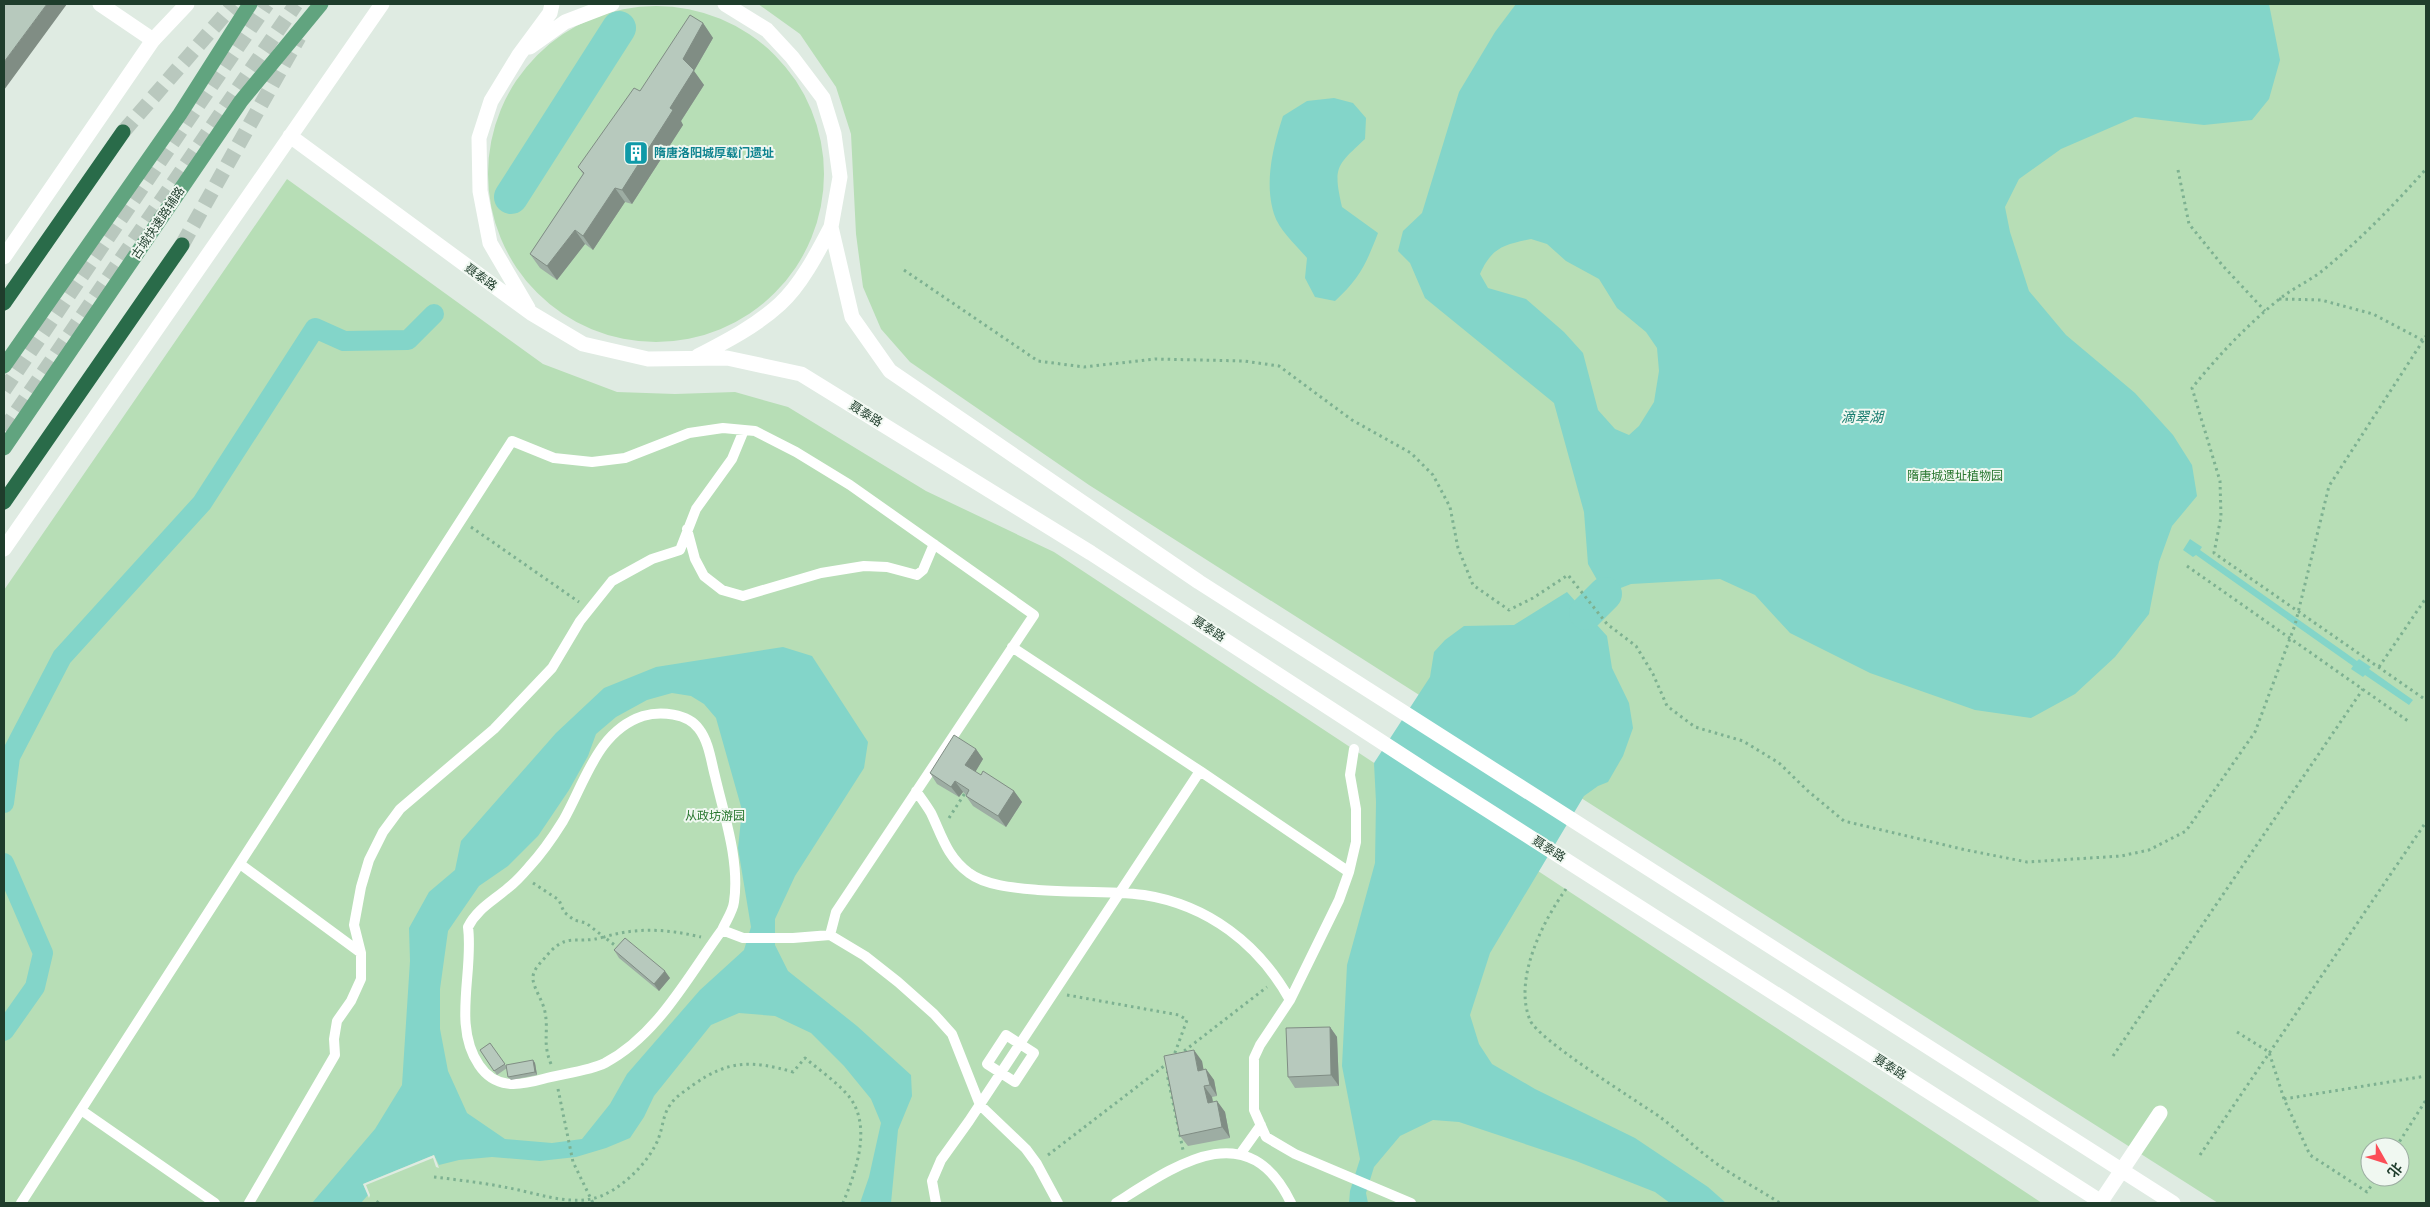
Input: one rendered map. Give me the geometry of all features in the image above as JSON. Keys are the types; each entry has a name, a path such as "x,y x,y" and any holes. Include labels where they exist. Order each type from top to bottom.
{"highway":[{"path":"4,303 122,132"},
{"path":"4,502 182,245"}],"main road":[{"path":"100,4 153,40"},
{"path":"4,257 153,40 187,4"},
{"path":"4,366 180,114 250,4"},
{"name":"古城快速路辅路","path":"4,448 241,100 321,4"},
{"path":"4,549 382,4"},
{"path":"530,313 490,243 480,191 478,138 491,101 519,55 550,13 552,4"},
{"path":"519,55 565,22 612,4"},
{"path":"695,358 738,335 781,304 814,260 831,226 840,177 834,134 823,98 792,57 767,30 725,4"},
{"name":"聂泰路","path":"290,136 530,313 583,344 648,359 727,358 801,374 1113,567 1431,774 2101,1203"},
{"path":"831,226 852,317 890,371 1207,587 2173,1203"},
{"path":"2101,1203 2160,1113"}],"lane":[{"path":"21,1203 512,441 554,458 592,462 625,458 689,433 723,428 755,431 796,452 850,485 1034,615 836,912 830,935"},
{"path":"249,1203 335,1054 334,1039 337,1021 351,1001 361,979 361,952 354,925 369,860 383,832 400,808 494,729 552,668 590,609 612,581 652,559 680,550 696,509 732,459 744,430"},
{"path":"687,529 695,559 704,576 722,590 743,596 821,573 864,566 887,567 917,575 924,570 934,544"},
{"path":"1012,647 1349,872"},
{"path":"662,712 679,716 699,728 707,746 728,829 734,873 734,904 722,930 662,1014 633,1045 604,1064 526,1083 503,1085 491,1079 478,1065 468,1042 466,1009 469,965 468,927 486,904 508,889 520,877 548,843 563,821 595,758 610,737 624,724 644,716 662,712"},
{"path":"1354,749 1350,775 1356,809 1356,842 1349,872 1339,900 1290,1000 1260,1045 1254,1058 1254,1110 1266,1137 1296,1154 1345,1177 1411,1203"},
{"path":"936,1203 932,1181 941,1160 980,1105 1200,771"},
{"path":"916,791 930,812 955,862 971,875 1022,889 1144,895 1189,906 1225,926 1255,950 1290,1000"},
{"path":"240,864 361,952"},
{"path":"722,930 743,938 793,938 830,935 866,956 934,1014 952,1034 980,1105 1009,1130 1037,1164 1058,1203"},
{"path":"1006,1035 1020,1044 1034,1053 1015,1082 987,1064 1006,1035"},
{"path":"81,1110 215,1203"},
{"path":"1241,1153 1261,1126"},
{"path":"1116,1203 1155,1178 1185,1163 1214,1154 1241,1153 1255,1159 1273,1175 1291,1203"}],"path":[{"path":"2424,698 2214,553 2221,517 2220,481 2192,388 2220,355 2265,311 2321,272 2366,231 2426,169"},
{"path":"2178,170 2189,224 2223,266 2265,311"},
{"path":"904,270 1038,361 1084,367 1155,359 1244,360 1279,366 1352,420 1411,453 1433,475 1450,507 1458,548 1473,585 1509,610 1533,598 1568,576 1607,624 1636,646 1653,674 1668,706 1696,727 1743,741 1779,763 1844,821 1966,850 2028,862 2121,856 2149,850 2186,832 2255,732 2299,611 2329,486 2425,341 2426,336"},
{"path":"2279,300 2322,300 2373,314 2425,341"},
{"path":"461,520 590,609"},
{"path":"2187,566 2408,721"},
{"path":"2379,667 2426,598"},
{"path":"2113,1056 2363,689"},
{"path":"939,833 965,794"},
{"path":"2200,1155 2426,822"},
{"path":"520,877 534,883 559,900 564,912 574,920 586,923 624,952"},
{"path":"1566,889 1553,907 1538,935 1528,968 1526,999 1530,1021 1552,1042 1661,1118 1705,1155 1780,1203"},
{"path":"593,1203 573,1162 556,1076 545,1050 547,1021 545,1008 539,1001 533,978 534,970 556,944 569,940 591,941 622,931 656,929 714,941"},
{"path":"1037,1164 1277,979"},
{"path":"1054,993 1179,1015 1187,1020 1167,1074 1185,1163"},
{"path":"2237,1032 2269,1052 2284,1099 2310,1155 2367,1192 2370,1187"},
{"path":"434,1177 509,1188 552,1198 591,1199 612,1190 630,1178 658,1138 663,1117 670,1104 704,1077 732,1065 753,1063 793,1072 805,1058 847,1094 860,1117 861,1144 843,1203"},
{"path":"2284,1099 2426,1076"},
{"path":"2402,1137 2426,1100"},
{"path":"377,1203 380,1198"}],"green space":[{"name":"隋唐城遗址植物园","path":"758,4 2426,4 2426,1203 2218,1203 1089,485 910,362 881,329 863,287 856,234 851,134 836,87 800,34"},
{"path":"656,6 689,9 720,19 749,34 775,55 796,81 811,110 821,141 824,174 821,207 811,238 796,267 775,293 749,314 720,329 689,339 656,342 623,339 592,329 563,314 537,293 516,267 501,238 491,207 488,174 491,141 501,110 516,81 537,55 563,34 592,19 623,9"},
{"name":"从政坊游园","path":"287,179 543,364 617,392 675,394 735,392 788,407 926,491 1054,552 2042,1203 4,1203 4,590"}],"water":[{"name":"滴翠湖","path":"1516,4 2269,4 2280,60 2269,99 2252,120 2204,125 2135,117 2061,149 2019,179 2005,207 2010,232 2029,291 2066,335 2135,393 2173,435 2192,465 2197,496 2172,526 2159,562 2149,614 2115,657 2075,694 2031,718 1975,710 1870,673 1790,633 1755,595 1720,579 1631,584 1605,594 1588,564 1584,512 1554,403 1425,298 1410,263 1398,251 1403,231 1422,213 1459,92 1495,32","holes":["1531,239 1547,244 1566,261 1599,279 1617,308 1646,332 1657,348 1659,371 1654,402 1639,426 1629,435 1615,429 1598,410 1583,353 1564,332 1526,299 1488,288 1480,274 1489,258 1506,246"]},
{"path":"1334,98 1353,103 1366,118 1365,139 1348,155 1339,168 1338,183 1342,207 1378,233 1370,253 1356,278 1335,301 1315,297 1305,278 1307,258 1276,220 1270,190 1273,152 1283,116 1307,101"},
{"path":"2190,539 2202,547 2200,550 2357,661 2359,659 2371,667 2369,669 2413,700 2409,705 2365,675 2363,677 2351,669 2353,666 2196,555 2193,557 2183,550"},
{"path":"1567,592 1607,636 1612,668 1629,703 1633,728 1623,756 1608,782 1598,786 1584,796 1490,953 1470,1015 1479,1044 1492,1064 1535,1089 1635,1138 1708,1187 1726,1203 1670,1203 1655,1192 1576,1161 1459,1122 1433,1120 1400,1136 1374,1167 1366,1193 1368,1203 1349,1203 1350,1191 1360,1159 1342,1066 1347,965 1375,863 1376,802 1374,763 1430,677 1434,652 1445,640 1464,626 1514,625"},
{"path":"783,647 812,656 868,742 864,768 795,876 775,919 775,945 788,971 857,1026 911,1075 912,1096 898,1130 891,1203 860,1203 869,1177 881,1123 871,1099 844,1066 811,1033 775,1016 739,1013 711,1025 654,1096 644,1117 630,1138 576,1157 540,1161 492,1157 459,1160 439,1165 434,1155 363,1184 368,1195 361,1203 312,1203 375,1129 402,1085 410,961 409,928 429,892 455,870 461,841 556,733 604,688 656,667","holes":["672,693 691,696 704,704 716,718 742,810 738,848 751,927 744,950 700,990 627,1074 610,1104 582,1139 552,1143 505,1139 467,1113 448,1071 440,1029 440,989 448,931 479,886 508,866 538,836 569,790 588,756 596,734 616,717 647,700"]}],"pier":[{"path":"434,1155 439,1168 436,1167 433,1158 366,1185 370,1195 369,1198 363,1184"}],"building":[{"path":"4,4 47,4 4,62"},
{"path":"690,15 703,23 683,59 694,70 670,108 673,110 622,190 615,188 583,236 575,230 547,266 530,254 584,173 578,167 634,88 640,91"},
{"path":"954,735 976,749 965,765 981,775 983,771 1014,791 998,816 966,796 969,790 955,781 951,787 930,773"},
{"path":"625,938 665,971 654,984 614,950"},
{"path":"1330,1027 1331,1075 1288,1077 1286,1028"},
{"path":"490,1043 505,1064 494,1071 480,1050"},
{"path":"1194,1050 1198,1071 1206,1069 1210,1085 1204,1086 1208,1103 1217,1101 1222,1127 1180,1136 1164,1056"},
{"path":"533,1060 535,1072 508,1077 506,1065"}],"waterway":[{"path":"511,197 619,28"},
{"path":"4,803 10,757 62,657 202,503 315,328 344,341 408,340 434,314"},
{"path":"1586,613 1605,594"},
{"path":"4,863 43,953 35,987 4,1031"}],"tunnel":[{"path":"123,132 234,4"},
{"path":"4,390 267,4"},
{"path":"4,430 296,4"},
{"path":"182,245 299,37"}],"place":[{"name":"隋唐洛阳城厚载门遗址","path":"636,153"}]}
